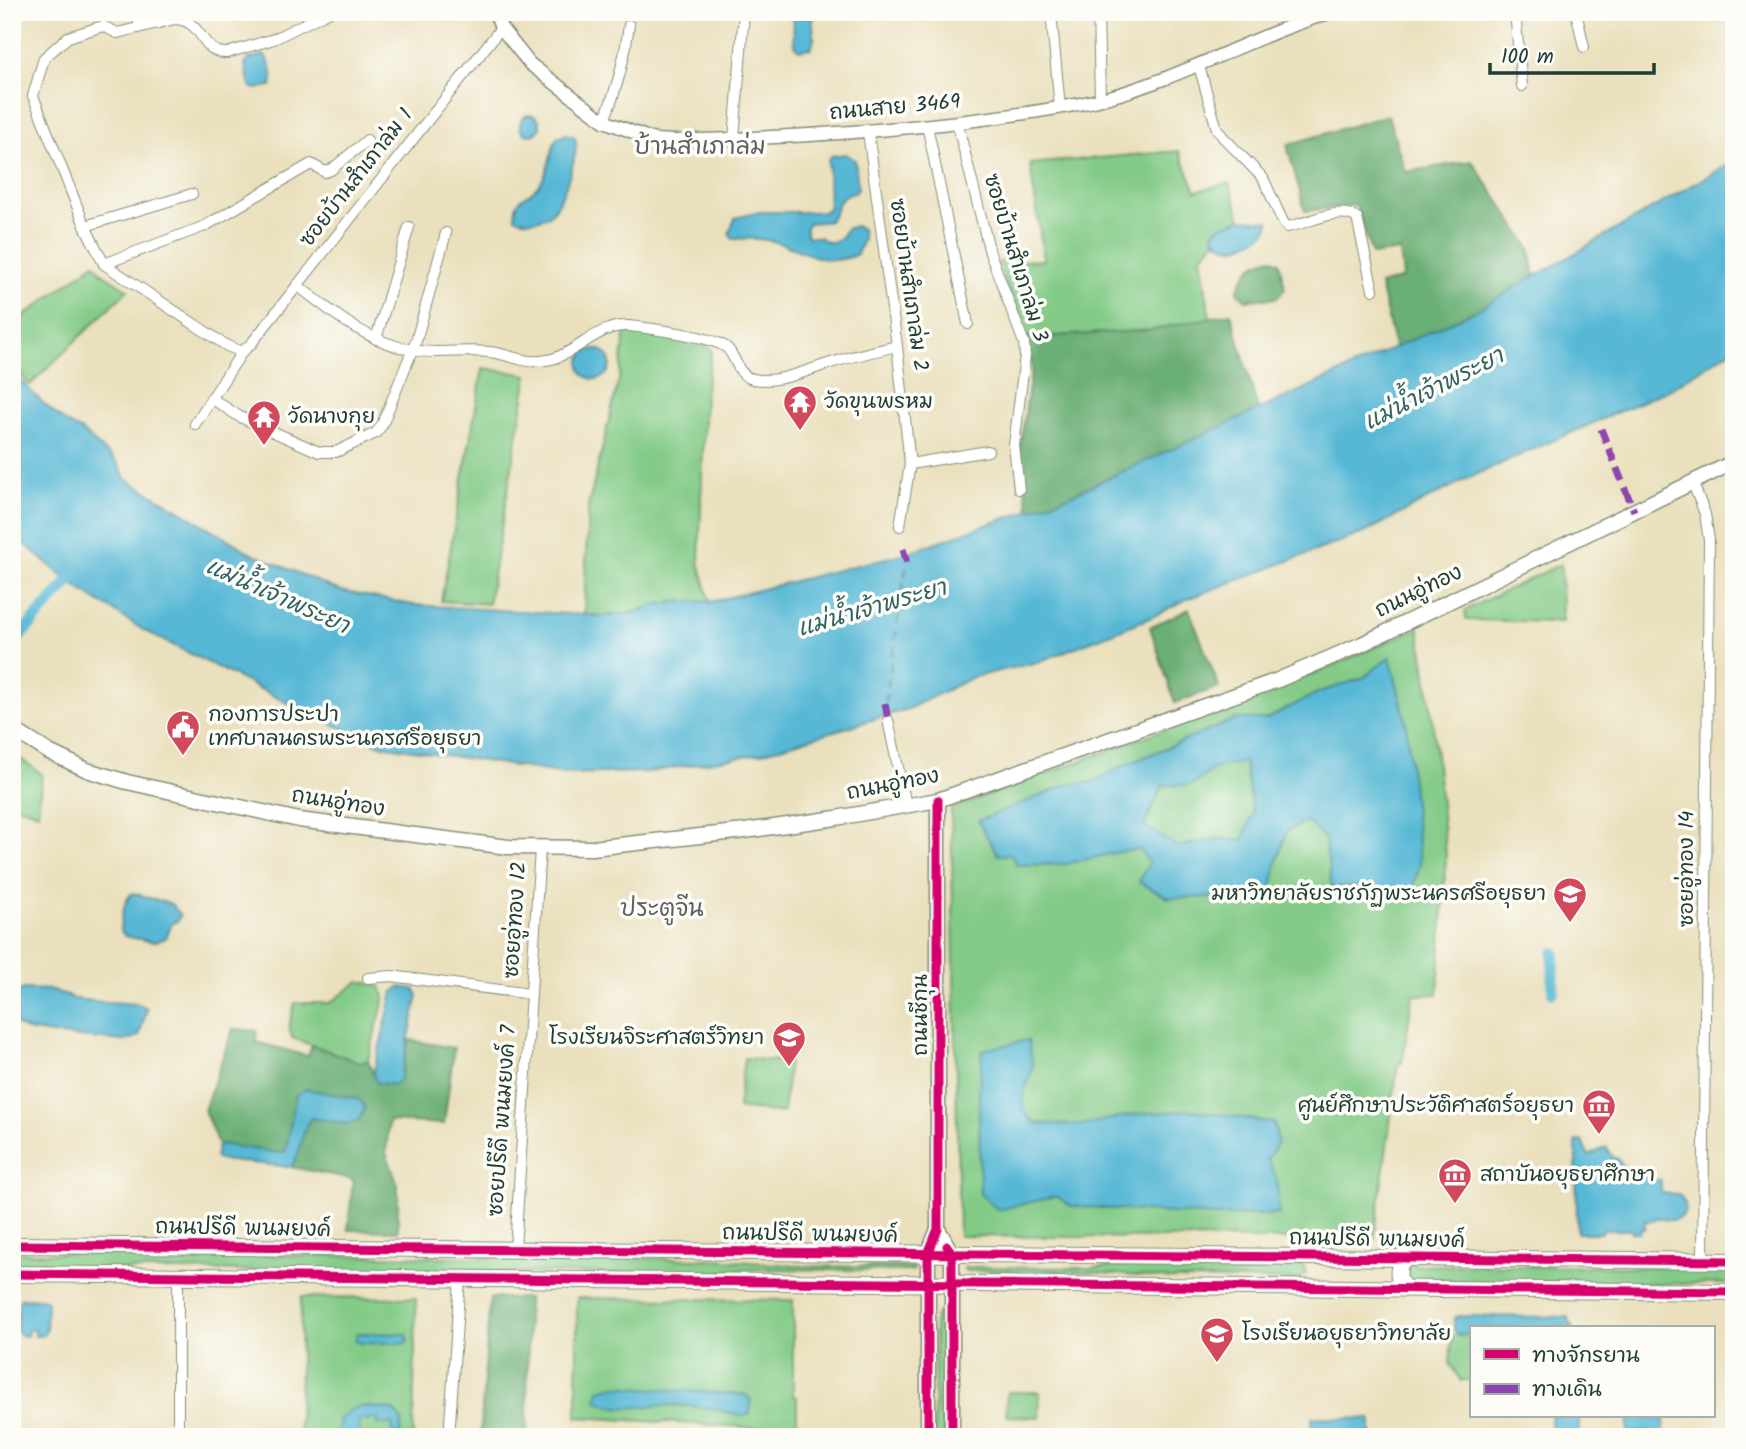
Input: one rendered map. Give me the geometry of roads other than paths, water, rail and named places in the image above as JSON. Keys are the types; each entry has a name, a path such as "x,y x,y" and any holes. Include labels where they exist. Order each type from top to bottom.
{"main road":[{"name":"ถนนอู่ทอง","path":"12,729 48,752 87,771 207,801 299,820 435,838 540,848 592,848 745,831 938,800 1278,680 1362,643 1734,462"},
{"name":"ถนนชีกุน","path":"928,1437 928,1254 938,1229 938,800"},
{"name":"ถนนชีกุน","path":"938,1229 952,1254 953,1437"},
{"name":"ถนนปรีดี พนมยงค์","path":"12,1245 1734,1261"},
{"path":"1308,1287 1314,1276 1314,1266 1309,1257"},
{"path":"1403,1289 1398,1278 1398,1267 1404,1258"},
{"path":"12,1274 1734,1292"}],"street":[{"path":"139,12 139,27"},
{"path":"242,352 227,346 104,264 85,226 33,96 44,58 68,37 103,26 117,33 174,19 184,20 192,23 212,50 219,54 274,39 328,12"},
{"name":"ถนนสาย 3469","path":"495,12 501,28 530,64 604,121 654,140 868,132 1060,107 1100,99 1199,66 1332,12"},
{"path":"734,139 744,12"},
{"path":"1051,12 1060,107"},
{"path":"1098,12 1100,99"},
{"path":"1515,12 1522,86"},
{"path":"1576,12 1584,47"},
{"path":"604,121 625,60 629,25"},
{"name":"ซอยบ้านสำเภาล่ม 1","path":"195,425 242,352 501,28"},
{"path":"1199,66 1217,129 1263,178 1287,227 1340,213 1357,218 1373,290"},
{"name":"ซอยบ้านสำเภาล่ม 3","path":"957,122 990,253 1024,343 1025,356 1014,445 1019,488"},
{"path":"927,125 968,324"},
{"name":"ซอยบ้านสำเภาล่ม 2","path":"868,132 910,464 900,526"},
{"path":"104,264 205,226 311,164 325,172 331,170 367,140"},
{"path":"85,226 192,194"},
{"path":"376,339 409,228"},
{"path":"211,397 240,417 318,452 336,452 376,433 382,425 412,350 446,233"},
{"path":"297,285 352,327 376,339 412,350 473,350 537,362 554,359 604,330 627,326 702,338 716,343 727,349 743,375 768,380 897,346"},
{"path":"910,464 988,451"},
{"name":"ซอยอู่ทอง 14","path":"1692,481 1705,514 1709,540 1703,1261"},
{"path":"888,720 906,805"},
{"name":"ซอยอู่ทอง 12","path":"531,994 540,848"},
{"path":"368,978 391,976 531,994"},
{"name":"ซอยปรีดี พนมยงค์ 7","path":"515,1250 531,994"},
{"path":"178,1276 178,1437"},
{"path":"449,1437 460,1279"}],"water":[{"path":"793,12 812,12 814,39 811,48 799,50 794,43"},
{"path":"264,55 272,70 271,86 256,89 250,86 245,64 248,59"},
{"path":"530,115 537,118 540,125 537,132 530,135 523,132 520,125 523,118"},
{"path":"565,134 575,137 575,153 570,175 556,206 549,215 539,219 524,220 515,217 519,201 541,182 556,139"},
{"path":"846,154 855,160 858,188 855,193 842,199 829,221 806,226 806,234 827,242 835,242 846,229 855,226 862,229 863,239 857,254 835,260 824,259 772,241 733,239 729,234 735,218 760,212 823,212 829,208 828,160 831,156"},
{"name":"แม่น้ำเจ้าพระยา","path":"1734,161 1734,348 1670,389 1464,480 1366,532 1187,599 1152,617 1038,662 973,677 908,709 761,753 649,772 565,774 381,745 318,718 143,630 69,582 12,533 12,371 54,413 79,429 117,462 125,478 251,553 340,591 414,605 604,616 634,613 654,605 683,601 710,602 906,553 1069,496 1475,311"},
{"path":"1241,219 1269,221 1268,228 1255,239 1234,248 1215,240 1213,233 1218,227"},
{"path":"595,349 606,353 610,364 606,375 595,379 584,375 580,364 584,353"},
{"path":"1390,657 1406,721 1420,865 1409,899 1374,896 1366,886 1332,888 1325,839 1307,821 1287,831 1276,865 1272,890 1222,897 1168,898 1139,882 1149,863 1140,849 1065,864 1017,865 1011,855 998,855 978,821 1069,784 1093,782 1118,768 1236,719 1267,719 1317,693 1363,678","holes":["1244,762 1253,813 1243,840 1216,839 1178,847 1144,826 1163,785 1192,785 1215,768"]},
{"path":"132,893 171,904 180,915 178,921 172,923 166,938 154,942 125,936 120,930 125,905"},
{"path":"399,987 414,989 418,995 400,1079 395,1085 377,1083 373,1074 393,993"},
{"path":"24,989 53,990 74,999 139,1004 147,1009 139,1036 124,1041 27,1030 16,1025 13,1013 15,993"},
{"path":"1028,1040 1033,1066 1024,1093 1023,1110 1035,1123 1080,1125 1138,1114 1192,1110 1274,1123 1278,1143 1267,1159 1277,1180 1279,1214 1217,1216 1071,1206 1056,1196 998,1210 980,1194 979,1088 983,1050"},
{"path":"306,1089 359,1099 365,1107 359,1120 347,1124 311,1118 291,1167 220,1160 215,1157 218,1144 281,1153 286,1150 296,1095"},
{"path":"1576,1141 1582,1141 1589,1156 1606,1147 1614,1159 1617,1158 1631,1173 1661,1180 1661,1193 1678,1194 1683,1201 1685,1212 1677,1219 1663,1220 1656,1217 1652,1221 1645,1221 1645,1229 1640,1229 1640,1233 1632,1233 1632,1230 1603,1230 1602,1233 1577,1233"},
{"path":"22,1298 43,1299 47,1302 46,1331 43,1335 35,1336 35,1330 28,1330 27,1336 20,1335 17,1331 19,1301"},
{"path":"1458,1316 1568,1317 1572,1326 1470,1326 1470,1334 1458,1334 1454,1330 1454,1319"},
{"path":"356,1334 407,1334 408,1341 359,1343 356,1341"},
{"path":"613,1386 746,1395 751,1400 750,1413 744,1416 711,1409 664,1405 616,1407 597,1400 599,1390"},
{"path":"364,1406 394,1410 402,1421 400,1435 393,1435 392,1424 378,1424 377,1419 359,1420 359,1437 338,1437 340,1418 354,1408"},
{"path":"1312,1417 1371,1419 1371,1437 1312,1437"},
{"path":"1551,1418 1579,1418 1579,1437 1551,1437"},
{"path":"1629,1418 1664,1418 1663,1433 1628,1432"}],"waterway":[{"path":"12,645 78,571"},
{"path":"1553,992 1554,953"}],"place":[{"name":"วัดขุนพรหม","path":"800,432"},
{"name":"วัดนางกุย","path":"264,447"},
{"name":"กองการประปา เทศบาลนครพระนครศรีอยุธยา","path":"183,757"},
{"name":"มหาวิทยาลัยราชภัฏพระนครศรีอยุธยา","path":"1570,924"},
{"name":"โรงเรียนจิระศาสตร์วิทยา","path":"789,1068"},
{"name":"ศูนย์ศึกษาประวัติศาสตร์อยุธยา","path":"1599,1136"},
{"name":"สถาบันอยุธยาศึกษา","path":"1455,1205"},
{"name":"โรงเรียนอยุธยาวิทยาลัย","path":"1217,1364"}],"district":[{"name":"บ้านสำเภาล่ม","path":"700,147"},
{"name":"ประตูจีน","path":"662,910"}]}
